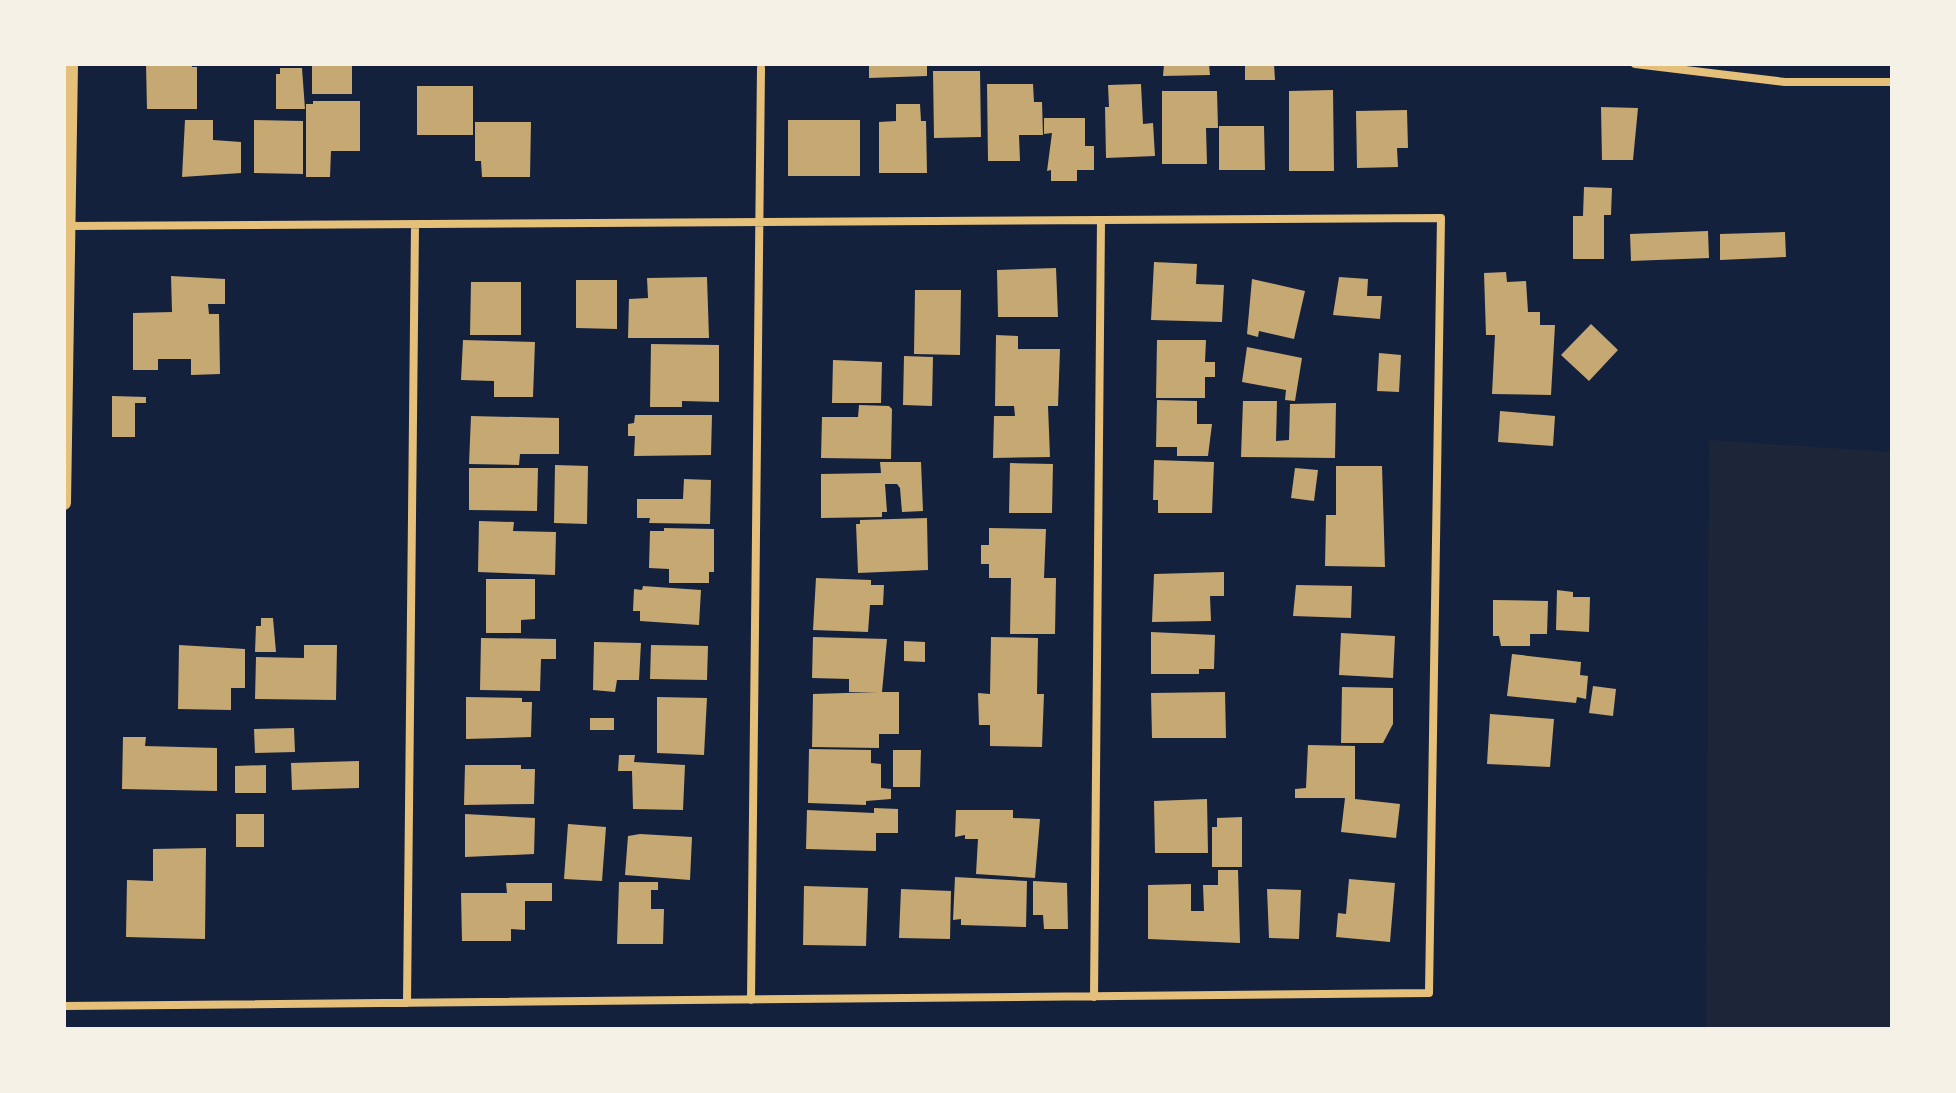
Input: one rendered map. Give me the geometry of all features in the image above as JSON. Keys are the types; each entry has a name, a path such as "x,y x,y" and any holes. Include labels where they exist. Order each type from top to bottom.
{"street":[{"path":"64,503 71,64"},
{"path":"1635,64 1785,82 1892,82"},
{"path":"751,1000 761,68"},
{"path":"64,1006 1429,993 1441,218 68,226"},
{"path":"1094,997 1101,220"},
{"path":"407,1003 415,225"}],"shaded area":[{"path":"1709,440 1892,452 1892,1029 1706,1029"}],"building":[{"path":"146,64 192,64 192,67 197,67 197,109 147,109"},
{"path":"312,64 352,64 352,94 312,94"},
{"path":"869,64 927,64 927,76 869,78"},
{"path":"1164,64 1209,64 1210,75 1163,76"},
{"path":"1245,64 1274,64 1275,80 1245,80"},
{"path":"280,68 302,68 305,109 276,109 276,74 280,74"},
{"path":"933,71 980,71 981,137 934,138"},
{"path":"987,84 1033,84 1034,102 1042,102 1043,135 1019,135 1020,161 988,161"},
{"path":"1141,84 1143,124 1153,123 1155,156 1106,158 1108,85"},
{"path":"417,86 473,86 473,135 417,135"},
{"path":"1333,90 1334,171 1289,171 1289,91"},
{"path":"1162,91 1217,91 1218,128 1206,128 1207,164 1162,164"},
{"path":"313,101 360,101 360,151 331,151 330,177 306,177 306,104 313,104"},
{"path":"896,104 920,104 921,121 926,121 927,173 879,173 879,122 896,121"},
{"path":"1601,107 1638,108 1633,160 1602,160"},
{"path":"1407,110 1408,148 1397,148 1398,167 1357,168 1356,111"},
{"path":"1044,118 1085,118 1085,146 1094,146 1094,170 1077,170 1077,181 1051,181 1051,170 1047,171 1052,133 1044,134"},
{"path":"185,120 213,120 213,140 241,142 241,173 182,177"},
{"path":"254,120 303,121 303,174 254,173"},
{"path":"788,120 860,120 860,176 788,176"},
{"path":"475,122 531,122 530,177 482,177 481,161 475,161"},
{"path":"1219,126 1264,126 1265,170 1219,170"},
{"path":"1584,187 1612,188 1611,215 1604,215 1604,259 1573,259 1573,216 1583,216"},
{"path":"1708,231 1709,258 1631,261 1630,234"},
{"path":"1785,232 1786,257 1720,260 1720,234"},
{"path":"1154,262 1197,264 1196,284 1224,285 1222,322 1151,320"},
{"path":"1056,268 1058,317 998,317 997,270"},
{"path":"1506,272 1507,282 1526,281 1528,312 1540,312 1540,325 1555,325 1551,395 1492,394 1495,335 1486,335 1484,273"},
{"path":"171,276 225,279 225,304 208,304 209,314 219,314 220,374 191,375 191,359 158,359 158,370 133,370 133,313 172,312"},
{"path":"707,277 709,338 628,338 629,299 648,298 647,278"},
{"path":"1339,277 1368,279 1367,296 1382,296 1380,319 1333,315"},
{"path":"1252,279 1305,291 1294,339 1259,331 1258,337 1247,334"},
{"path":"576,280 617,280 617,329 576,328"},
{"path":"471,282 521,282 521,335 470,335"},
{"path":"915,290 961,290 960,355 914,354"},
{"path":"1591,324 1618,350 1589,381 1561,355"},
{"path":"996,335 1018,336 1018,349 1060,349 1058,406 1048,406 1050,457 993,458 994,416 1015,416 1014,406 995,406"},
{"path":"463,340 535,342 533,397 494,397 494,381 461,380"},
{"path":"1157,340 1206,340 1205,362 1215,362 1215,377 1205,377 1205,398 1156,398"},
{"path":"651,344 719,345 719,402 682,401 682,407 650,407"},
{"path":"1247,347 1302,358 1295,401 1285,400 1286,390 1242,382"},
{"path":"1379,353 1401,355 1399,392 1377,391"},
{"path":"904,356 933,357 932,406 903,405"},
{"path":"833,360 882,362 881,403 832,403"},
{"path":"112,396 146,397 146,403 135,403 135,437 112,437"},
{"path":"1157,400 1197,401 1197,424 1212,424 1208,456 1177,456 1177,447 1156,447"},
{"path":"1243,401 1277,401 1276,441 1289,440 1290,404 1336,403 1335,458 1241,457"},
{"path":"859,405 889,406 892,409 891,459 821,458 822,417 858,417"},
{"path":"1500,411 1555,416 1553,446 1498,442"},
{"path":"635,415 712,415 711,455 634,456 635,436 628,436 628,424 634,423"},
{"path":"471,416 559,418 559,454 520,454 519,465 469,464"},
{"path":"1154,460 1214,462 1212,513 1158,513 1158,500 1153,500"},
{"path":"880,462 921,462 923,511 902,512 900,488 897,484 885,484 887,512 882,512 882,517 821,518 821,474 881,473"},
{"path":"1010,463 1053,464 1052,513 1009,513"},
{"path":"555,465 588,466 587,524 554,523"},
{"path":"1336,466 1382,466 1385,567 1325,566 1326,515 1336,515"},
{"path":"469,468 538,468 537,511 469,510"},
{"path":"1295,468 1318,470 1314,501 1291,498"},
{"path":"684,479 711,480 710,524 649,523 650,518 637,518 637,499 683,499"},
{"path":"927,518 928,570 858,573 856,524 860,524 860,520"},
{"path":"479,521 514,522 513,531 556,532 555,575 478,572"},
{"path":"664,528 714,529 714,572 709,572 709,583 669,583 669,569 649,568 650,531 664,531"},
{"path":"989,528 1046,529 1044,578 1056,578 1055,634 1010,634 1011,578 989,578 989,564 981,564 981,545 989,545"},
{"path":"1224,572 1224,596 1210,596 1211,621 1152,622 1154,574"},
{"path":"816,578 871,580 871,585 884,585 883,605 870,605 868,632 813,630"},
{"path":"486,579 535,579 535,619 521,620 521,633 486,633"},
{"path":"1296,585 1352,586 1351,618 1293,616"},
{"path":"643,586 701,590 699,625 640,621 640,611 633,611 634,589 642,590"},
{"path":"1557,590 1573,592 1573,597 1590,597 1589,632 1556,630"},
{"path":"1493,600 1548,601 1547,634 1530,634 1530,646 1501,646 1499,636 1493,636"},
{"path":"261,618 273,618 276,652 255,652 256,626 261,626"},
{"path":"1151,632 1215,635 1214,669 1199,669 1199,674 1151,674"},
{"path":"1341,633 1395,636 1393,678 1339,675"},
{"path":"813,637 887,639 882,692 899,692 899,734 879,734 879,748 812,747 813,694 878,692 849,692 849,679 812,678"},
{"path":"991,637 1038,638 1037,694 1044,694 1042,747 990,746 990,725 979,725 978,693 990,694"},
{"path":"481,638 556,639 556,659 541,659 540,691 480,690"},
{"path":"904,641 925,642 925,662 904,661"},
{"path":"594,642 641,643 639,680 617,680 615,692 593,690"},
{"path":"179,645 245,649 245,688 231,688 231,710 178,709"},
{"path":"304,645 337,645 336,700 255,699 256,657 304,658"},
{"path":"651,645 708,646 707,680 650,679"},
{"path":"1512,654 1581,662 1580,675 1588,676 1586,699 1577,697 1576,703 1507,696"},
{"path":"1593,686 1616,689 1613,716 1589,713"},
{"path":"1342,687 1393,688 1393,724 1383,743 1341,743"},
{"path":"1225,692 1226,738 1152,738 1151,693"},
{"path":"466,697 522,698 522,702 532,702 531,737 466,739"},
{"path":"657,697 707,698 704,755 657,753"},
{"path":"1490,714 1554,719 1550,767 1487,764"},
{"path":"590,718 614,718 614,730 590,730"},
{"path":"294,728 295,752 255,753 254,729"},
{"path":"123,737 146,737 145,746 217,748 217,791 122,789"},
{"path":"1308,745 1355,746 1355,799 1400,804 1396,838 1341,832 1345,798 1295,798 1295,789 1306,788"},
{"path":"809,749 871,750 871,763 881,764 881,788 891,789 891,799 866,801 866,805 808,803"},
{"path":"893,750 921,750 920,787 893,787"},
{"path":"619,755 635,755 634,762 685,765 683,810 633,809 632,771 618,771"},
{"path":"359,761 359,788 292,790 291,763"},
{"path":"266,765 266,793 235,793 235,766"},
{"path":"465,765 521,765 521,769 535,769 534,804 464,805"},
{"path":"1207,799 1208,853 1155,853 1154,801"},
{"path":"874,808 898,809 898,833 876,833 876,851 806,849 807,810 874,813"},
{"path":"956,810 1013,810 1013,818 1040,819 1035,878 976,874 978,839 965,839 965,835 955,837"},
{"path":"236,814 264,814 264,847 236,847"},
{"path":"465,814 535,818 534,854 465,857"},
{"path":"1242,817 1242,867 1212,867 1212,827 1217,827 1217,818"},
{"path":"568,824 606,827 602,881 564,879"},
{"path":"628,836 692,837 690,880 625,875"},
{"path":"206,848 205,939 126,937 127,880 153,881 153,849"},
{"path":"1218,870 1238,870 1240,943 1148,939 1148,885 1191,884 1191,911 1204,911 1203,885 1218,885"},
{"path":"955,877 1027,881 1026,927 961,925 961,919 953,920"},
{"path":"1349,879 1395,883 1390,942 1336,937 1338,913 1346,914"},
{"path":"1033,881 1067,883 1068,929 1044,929 1043,915 1033,915"},
{"path":"619,882 658,882 658,890 651,890 651,909 664,909 663,944 617,944"},
{"path":"506,883 552,883 552,901 525,901 525,930 511,929 511,941 462,941 461,893 507,893"},
{"path":"804,886 868,888 866,946 803,945"},
{"path":"901,889 951,891 950,939 899,938"},
{"path":"1267,889 1301,890 1299,939 1269,938"}]}
